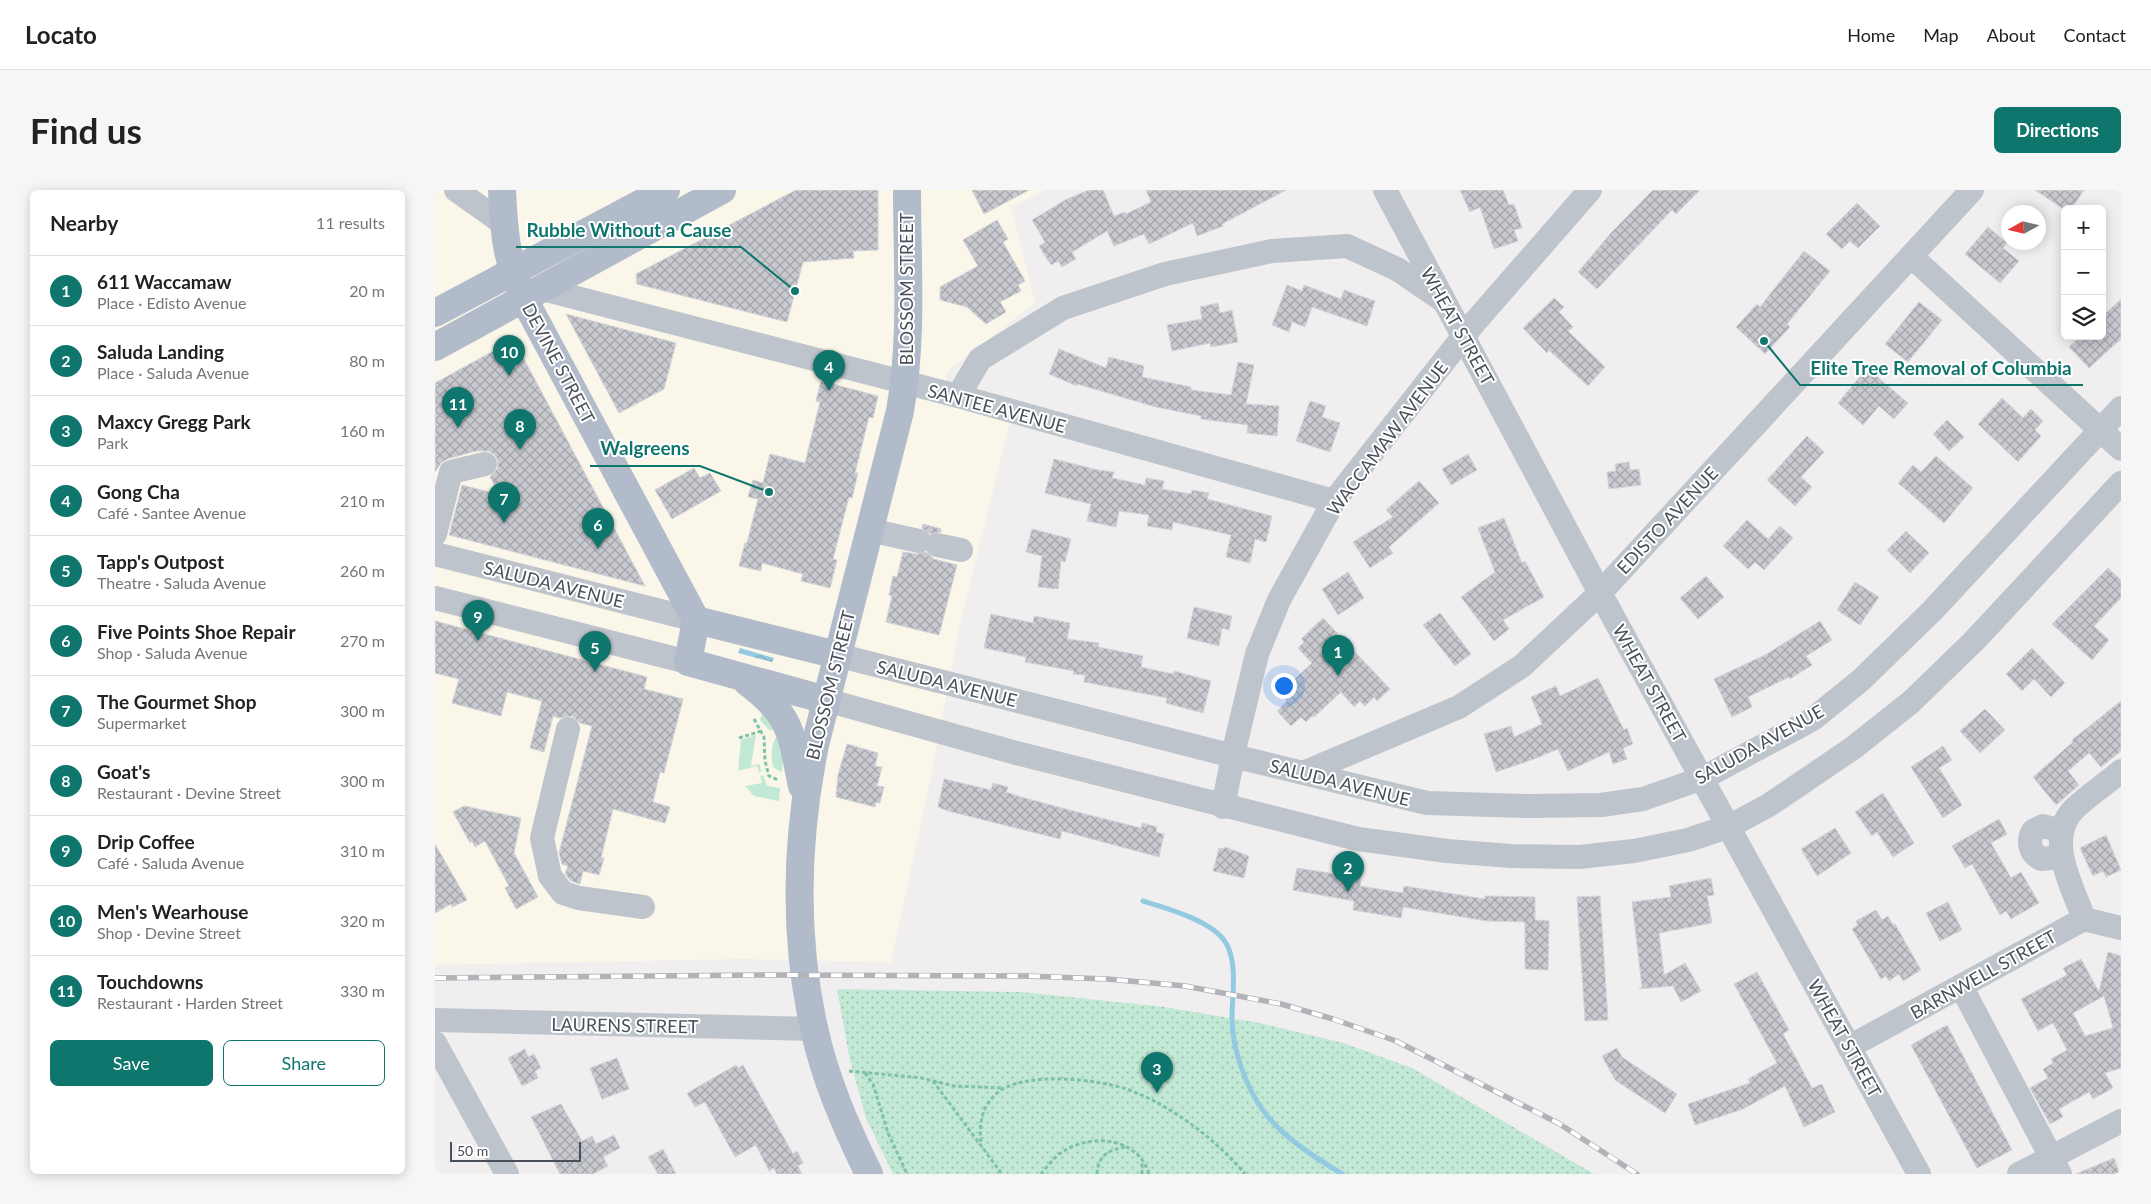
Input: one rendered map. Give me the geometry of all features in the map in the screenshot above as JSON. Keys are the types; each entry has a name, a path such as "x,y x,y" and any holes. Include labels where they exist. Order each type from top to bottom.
{"main road":[{"name":"DEVINE STREET","path":"501,190 504,240 512,272 533,294 696,620"},
{"path":"435,313 666,190"},
{"path":"435,347 722,190"},
{"name":"BLOSSOM STREET","path":"869,1174 846,1126 814,1029 807,989 800,911 800,833 804,798 826,700 905,384 908,334 907,190"},
{"path":"696,620 688,662 742,679 826,700"},
{"name":"SALUDA AVENUE","path":"696,620 837,655"},
{"path":"742,679 763,694 787,722 804,798"}],"street":[{"path":"456,190 503,224"},
{"name":"WHEAT STREET","path":"1385,190 1444,301 1465,336 1600,592 1730,826 1919,1174"},
{"name":"WACCAMAW AVENUE","path":"1223,807 1233,756 1261,645 1279,600 1334,501 1465,336 1590,190"},
{"name":"EDISTO AVENUE","path":"1303,773 1459,706 1522,666 1600,592 1913,256 1972,190"},
{"path":"958,396 980,359 1063,308 1165,274 1272,251 1347,246 1397,269 1444,301"},
{"path":"1913,256 2121,449"},
{"name":"SANTEE AVENUE","path":"533,294 958,396 1334,501"},
{"name":"SALUDA AVENUE","path":"837,655 1233,756 1427,803 1529,806 1601,804 1643,799 1703,778 1813,719 1861,680 1932,611 2121,408"},
{"path":"435,534 451,472 457,463 485,464"},
{"path":"826,700 914,726 1223,807 1358,839 1447,851 1511,856 1579,856 1634,851 1688,840 1730,826 1769,805 1853,748 1911,702 1974,641 2121,483"},
{"path":"869,530 961,550"},
{"name":"SALUDA AVENUE","path":"435,554 696,620"},
{"path":"435,598 688,662"},
{"path":"568,729 541,838 550,876 563,893 579,898 643,907"},
{"path":"2121,771 2073,811 2062,830 2060,839 2062,857 2084,919 2121,928"},
{"name":"BARNWELL STREET","path":"1849,1047 2084,919"},
{"path":"1961,986 2056,1166"},
{"name":"LAURENS STREET","path":"435,1020 814,1029"},
{"path":"435,1043 507,1174"},
{"path":"2019,1174 2056,1166 2121,1121"}],"path":[{"path":"752,712 765,737 765,761 769,776 774,780 784,780"},
{"path":"739,738 761,731"},
{"path":"849,1071 933,1081 953,1086 1004,1088 1021,1083 1066,1078 1100,1081 1133,1091 1163,1106 1221,1148 1245,1174"},
{"path":"865,1073 873,1084 888,1133 907,1174"},
{"path":"933,1081 981,1142 1002,1174"},
{"path":"981,1142 981,1118 987,1105 1004,1088"},
{"path":"1041,1174 1061,1152 1078,1144 1104,1141 1136,1152 1149,1174"},
{"path":"1097,1174 1100,1160 1105,1154 1111,1150 1125,1147"},
{"path":"1142,1160 1142,1174"}],"shaded area":[{"path":"435,190 1045,190 1011,207 1035,303 947,372 943,405 1010,422 961,619 929,786 891,962 743,959 435,965"}],"green space":[{"path":"763,710 775,730 769,730 760,720"},
{"path":"756,735 751,766 760,764 761,772 759,772 757,766 738,771 741,740"},
{"path":"778,735 783,760 782,772 774,768 772,760 773,746"},
{"path":"763,775 767,786 780,788 779,801 754,796 745,786 762,783 760,776"},
{"path":"837,989 1022,992 1164,1007 1260,1023 1343,1043 1412,1068 1594,1174 893,1174 866,1118 850,1060"}],"water":[{"path":"740,648 774,658 772,662 738,653"}],"building":[{"path":"796,190 878,190 878,250 853,251 854,258 803,262 787,322 637,284 636,274"},
{"path":"972,190 1029,190 984,214"},
{"path":"1089,190 1103,190 1114,216 1125,212 1126,214 1151,202 1146,190 1286,190 1222,224 1223,226 1197,236 1193,223 1149,244 1144,234 1114,246 1107,231 1072,252 1076,259 1062,267 1058,261 1051,265 1039,246 1045,242 1032,220 1067,199"},
{"path":"1460,190 1503,190 1509,205 1514,204 1522,228 1514,230 1518,241 1494,249 1480,207 1470,212"},
{"path":"1653,190 1700,190 1676,214 1672,210 1597,289 1578,272 1611,233"},
{"path":"2035,190 2084,190 2074,205 2061,205 2061,207"},
{"path":"1857,203 1880,226 1858,248 1850,241 1842,249 1826,234"},
{"path":"997,220 1008,239 1003,242 1025,281 1018,285 1021,291 1000,302 1006,312 986,324 967,307 940,300 940,287 978,266 963,240"},
{"path":"1988,227 2001,238 2001,250 2005,250 2019,261 2000,283 1965,254"},
{"path":"1804,251 1830,271 1787,324 1790,327 1765,354 1736,327 1757,304 1760,307"},
{"path":"1287,285 1302,291 1304,285 1341,299 1344,290 1375,301 1367,326 1312,307 1305,327 1292,322 1289,332 1272,325"},
{"path":"1554,298 1564,307 1559,312 1573,327 1568,331 1605,367 1588,386 1549,350 1547,353 1523,328"},
{"path":"2121,299 2121,339 2089,368 2069,347 2077,340 2106,340 2106,313"},
{"path":"1919,302 1942,320 1908,362 1885,344"},
{"path":"1218,303 1220,313 1232,310 1238,342 1211,347 1210,343 1172,351 1167,325 1202,319 1200,307"},
{"path":"566,314 676,343 664,389 619,413"},
{"path":"508,343 517,346 645,586 449,535 462,485 500,495 490,477 498,468 498,461 495,455 489,451 476,451 447,459 441,463 435,472 435,383"},
{"path":"1059,349 1106,368 1109,357 1144,366 1142,377 1191,387 1191,390 1231,395 1238,362 1254,365 1246,404 1279,406 1277,436 1247,433 1248,425 1201,419 1201,416 1156,407 1077,384 1077,386 1049,374"},
{"path":"1867,368 1908,403 1894,419 1879,406 1863,425 1838,403"},
{"path":"821,381 878,396 873,418 869,417 855,473 858,473 852,498 849,497 833,559 837,560 830,588 801,581 803,574 762,563 761,571 739,566 758,499 748,497 753,480 763,483 770,454 805,463 820,402 816,401"},
{"path":"2002,398 2023,418 2031,409 2043,421 2035,430 2041,436 2018,462 1978,424"},
{"path":"1310,401 1326,406 1322,417 1340,423 1330,452 1296,441"},
{"path":"1947,420 1964,437 1949,451 1933,434"},
{"path":"1807,436 1824,452 1801,477 1812,487 1795,506 1767,480"},
{"path":"1468,454 1477,470 1451,485 1442,469"},
{"path":"1936,456 1973,488 1944,523 1898,483 1913,465 1921,472"},
{"path":"1054,459 1114,472 1112,478 1145,485 1146,478 1164,481 1162,489 1191,494 1192,490 1209,493 1207,499 1272,516 1266,542 1255,539 1250,563 1226,557 1231,535 1173,522 1172,530 1147,526 1149,515 1119,511 1116,527 1087,521 1091,504 1045,493"},
{"path":"1629,462 1630,470 1639,469 1641,485 1609,489 1607,472 1616,471 1615,464"},
{"path":"694,468 700,478 710,473 721,491 672,519 655,490"},
{"path":"1419,481 1439,503 1389,547 1393,553 1370,568 1353,542 1393,517 1386,510"},
{"path":"1504,518 1522,563 1525,561 1544,597 1503,620 1509,629 1494,641 1461,597 1495,572 1478,528"},
{"path":"1747,520 1768,539 1780,526 1793,538 1764,570 1755,562 1748,569 1723,546"},
{"path":"923,524 941,529 941,532 930,534 922,528"},
{"path":"1032,529 1071,539 1065,562 1061,561 1058,589 1038,587 1042,556 1026,552"},
{"path":"1906,531 1929,553 1910,573 1887,550"},
{"path":"903,552 917,554 926,552 934,559 957,565 939,635 886,622 892,596 889,595 893,576 897,577"},
{"path":"2108,568 2121,580 2121,598 2094,626 2109,640 2092,660 2052,624"},
{"path":"1348,572 1364,598 1338,615 1322,589"},
{"path":"1706,576 1724,597 1698,619 1680,598"},
{"path":"1855,582 1879,597 1860,625 1837,610"},
{"path":"1194,607 1232,616 1229,630 1222,628 1219,646 1187,638"},
{"path":"1440,613 1471,654 1455,666 1423,625"},
{"path":"991,614 1033,623 1034,616 1070,623 1067,639 1099,643 1098,647 1143,656 1141,667 1173,674 1174,671 1211,681 1203,713 1166,703 1167,698 1084,682 1085,675 1073,674 1074,671 1025,662 1026,657 984,648"},
{"path":"1323,618 1390,689 1377,701 1374,697 1365,706 1360,701 1354,707 1341,692 1314,717 1312,716 1306,722 1301,717 1291,726 1277,711 1287,701 1282,696 1287,691 1284,689 1312,663 1298,648 1304,642 1301,639"},
{"path":"435,621 647,677 644,689 683,699 664,773 660,772 653,802 670,807 665,823 613,809 601,858 604,858 599,875 583,871 580,884 571,881 565,874 568,866 562,864 559,853 592,726 580,723 572,716 560,718 553,716 544,752 530,748 542,701 507,692 501,716 452,703 459,679 435,673"},
{"path":"1820,621 1832,640 1806,656 1812,665 1790,679 1789,677 1748,697 1752,707 1732,717 1714,679 1765,655"},
{"path":"2032,648 2065,683 2051,697 2034,679 2022,691 2006,674"},
{"path":"1598,678 1624,730 1627,728 1633,744 1623,748 1627,759 1613,764 1609,752 1568,771 1558,749 1496,772 1484,734 1511,726 1514,737 1542,724 1531,697 1556,686 1560,696"},
{"path":"2121,701 2121,751 2101,767 2089,753 2068,771 2079,785 2056,805 2033,777 2073,742 2072,740"},
{"path":"1985,709 2005,730 1980,753 1960,731"},
{"path":"847,744 878,753 875,766 882,767 877,786 884,787 880,803 876,802 875,807 836,797 838,775"},
{"path":"1943,746 1952,760 1939,768 1962,805 1943,818 1911,767"},
{"path":"944,779 991,790 993,783 1008,787 1006,792 1073,811 1141,828 1142,823 1157,827 1156,832 1164,834 1159,857 1062,831 1060,839 948,811 938,807"},
{"path":"1883,793 1914,843 1893,857 1877,832 1872,836 1855,812"},
{"path":"464,806 521,818 514,853 538,897 516,909 505,888 509,886 485,841 475,847 472,841 470,843 453,812"},
{"path":"1999,819 2007,834 1991,843 2011,878 2021,872 2039,903 2011,919 2006,911 2000,915 1972,864 1965,868 1952,846"},
{"path":"1835,828 1851,853 1817,876 1801,849"},
{"path":"2106,835 2121,870 2106,877 2103,871 2093,876 2080,848"},
{"path":"435,844 467,900 452,907 451,904 435,913"},
{"path":"1225,847 1249,856 1244,878 1213,871 1219,848 1224,849"},
{"path":"1297,868 1361,878 1360,886 1403,893 1404,886 1485,899 1485,896 1535,897 1535,920 1549,921 1548,970 1525,969 1525,922 1487,921 1403,907 1401,918 1353,910 1354,901 1293,890"},
{"path":"1711,878 1714,895 1707,896 1712,923 1659,933 1664,975 1685,963 1701,991 1681,1002 1673,986 1639,989 1642,988 1632,902 1671,897 1669,886"},
{"path":"1600,896 1608,1020 1585,1021 1577,897"},
{"path":"1948,902 1962,930 1940,941 1926,913"},
{"path":"1876,910 1882,920 1888,916 1893,925 1895,924 1921,970 1903,981 1899,974 1889,981 1886,976 1881,979 1852,929 1858,925 1856,921"},
{"path":"2108,952 2121,956 2121,1068 2105,1073 2113,1088 2093,1099 2089,1092 2059,1109 2063,1117 2050,1124 2030,1088 2048,1078 2043,1069 2053,1063 2051,1059 2067,1050 2053,1023 2038,1031 2021,999 2067,975 2063,968 2081,959 2099,992","holes":["2104,996 2113,1028 2085,1036 2073,1013"]},
{"path":"1757,972 1789,1030 1783,1034 1812,1088 1822,1084 1835,1112 1804,1127 1785,1086 1743,1109 1695,1125 1688,1104 1750,1083 1748,1079 1777,1063 1734,984"},
{"path":"1947,1025 2012,1150 1977,1168 1911,1045"},
{"path":"1617,1048 1622,1057 1677,1094 1665,1113 1615,1080 1602,1056"},
{"path":"525,1049 528,1057 534,1054 541,1068 535,1071 538,1078 522,1086 508,1058"},
{"path":"617,1058 629,1089 602,1099 590,1068"},
{"path":"736,1065 738,1068 743,1065 793,1154 797,1151 803,1163 798,1166 802,1174 777,1174 774,1168 769,1171 756,1145 735,1157 705,1102 695,1107 687,1093"},
{"path":"561,1104 582,1141 592,1136 596,1144 614,1135 620,1148 603,1157 608,1166 593,1174 560,1174 531,1117"},
{"path":"663,1149 676,1174 658,1174 648,1157"},
{"path":"2114,1158 2120,1174 2076,1174"}],"waterway":[{"path":"1143,901 1200,922 1220,935 1226,943 1230,951 1233,970 1232,1018 1234,1042 1241,1068 1252,1092 1265,1113 1281,1131 1311,1154 1342,1174"}],"railway":[{"path":"435,978 772,975 1026,976 1107,979 1185,986 1281,1004 1333,1019 1396,1041 1558,1123 1637,1174"}],"place":[{"name":"Rubble Without a Cause","path":"795,291"},
{"name":"Elite Tree Removal of Columbia","path":"1764,341"},
{"name":"Men's Wearhouse","path":"509,376"},
{"name":"Gong Cha","path":"829,391"},
{"name":"Touchdowns","path":"458,428"},
{"name":"Goat's","path":"520,450"},
{"name":"Walgreens","path":"769,492"},
{"name":"The Gourmet Shop","path":"504,523"},
{"name":"Five Points Shoe Repair","path":"598,549"},
{"name":"Drip Coffee","path":"478,641"},
{"name":"Tapp's Outpost","path":"595,672"},
{"name":"611 Waccamaw","path":"1338,676"},
{"name":"Saluda Landing","path":"1348,892"},
{"name":"Maxcy Gregg Park","path":"1157,1093"}]}
